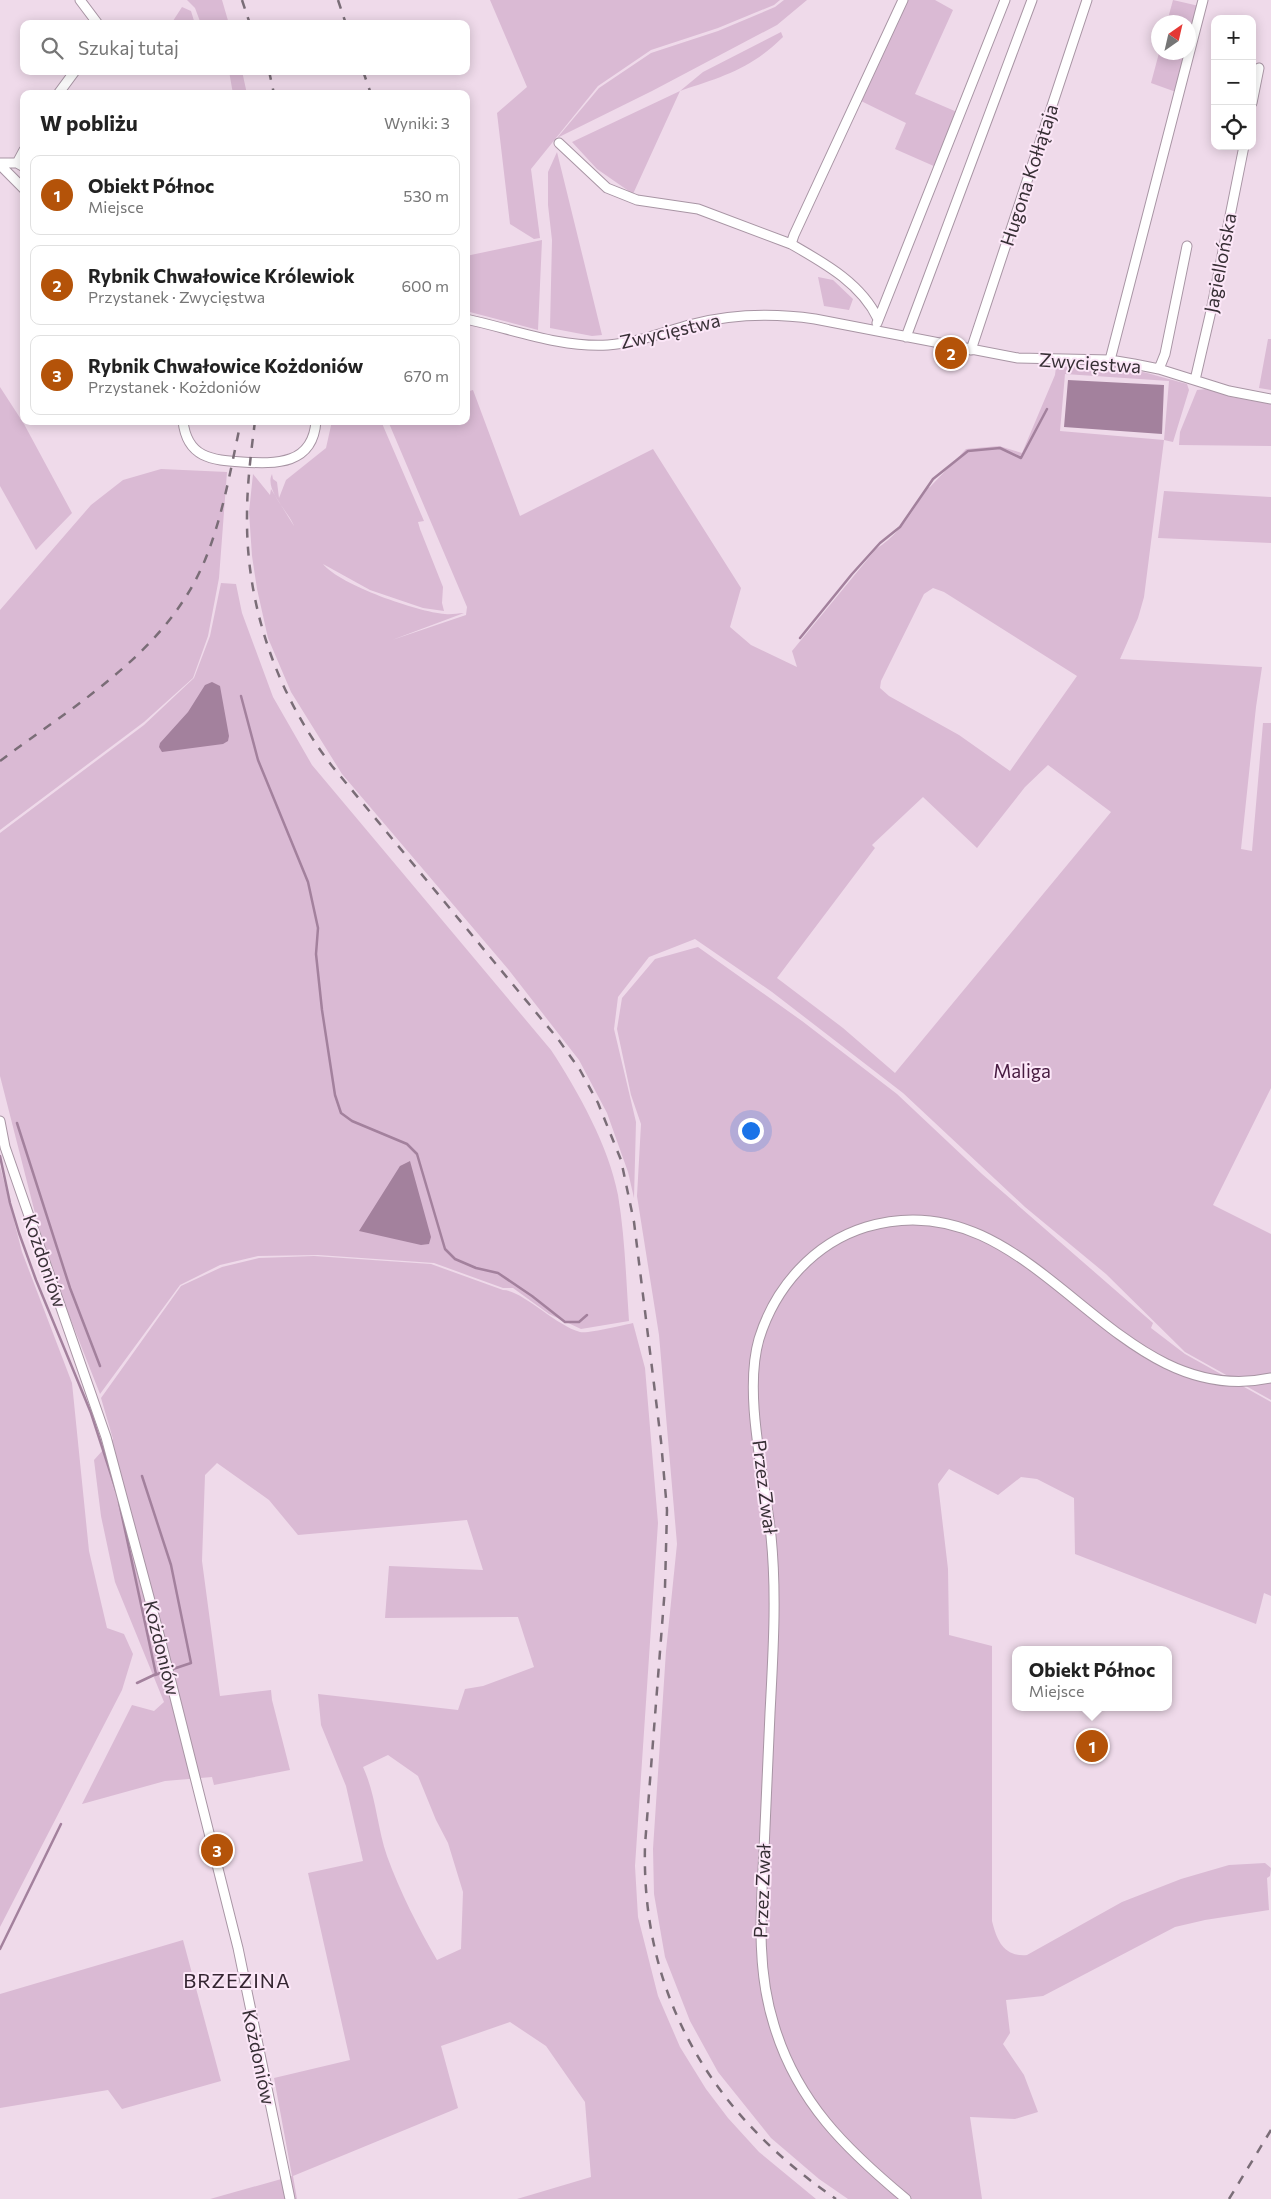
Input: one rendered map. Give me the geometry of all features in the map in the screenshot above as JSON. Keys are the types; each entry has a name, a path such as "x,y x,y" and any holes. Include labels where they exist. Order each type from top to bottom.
{"street":[{"path":"80,0 95,20"},
{"path":"791,244 903,0"},
{"path":"874,331 1005,0"},
{"path":"906,337 1032,0"},
{"name":"Hugona Kołłątaja","path":"971,350 1087,0"},
{"path":"1110,360 1203,0"},
{"path":"1256,83 1259,68"},
{"path":"61,90 72,75"},
{"path":"559,143 607,188 638,200 698,209 791,244 823,262 844,278 867,301 878,319"},
{"name":"Jagiellońska","path":"1195,380 1243,150"},
{"path":"0,164 20,165"},
{"path":"0,164 20,185"},
{"path":"1159,369 1165,354 1187,246"},
{"name":"Zwycięstwa","path":"470,320 561,342 588,345 627,343 693,324 725,318 752,315 803,317 971,350 1027,358 1110,360 1159,369 1229,391 1271,399"},
{"path":"183,425 190,444 205,457 267,464 289,460 302,453 312,440 315,425"},
{"name":"Kożdoniów","path":"0,1121 6,1148 106,1437 160,1638 238,1948 290,2199"},
{"name":"Przez Zwał","path":"906,2199 849,2149 809,2101 790,2067 780,2043 763,1981 760,1925 775,1610 772,1542 755,1411 754,1377 758,1342 768,1315 780,1292 798,1270 811,1258 837,1240 857,1230 889,1222 918,1220 937,1222 973,1231 1004,1247 1141,1350 1172,1368 1193,1376 1224,1381 1246,1382 1271,1378"}],"green space":[{"path":"187,0 222,0 228,20 200,20 195,8"},
{"path":"490,0 780,0 774,5 718,28 651,50 598,86 531,169 540,238 534,239 510,224 497,113 527,87"},
{"path":"784,0 807,0 777,25 652,91 557,138 599,88 651,53 718,31 775,7"},
{"path":"908,0 935,0 953,10 915,94 957,112 936,167 895,149 906,123 861,101"},
{"path":"1173,0 1199,6 1196,18 1196,15 1169,15"},
{"path":"182,7 191,11 194,20 174,20"},
{"path":"781,32 783,37 759,57 735,71 680,91 703,72"},
{"path":"1157,60 1185,60 1176,92 1151,83"},
{"path":"230,75 243,75 246,90 232,90"},
{"path":"680,91 633,194 597,169 572,142"},
{"path":"557,152 602,335 592,336 550,328 552,240 548,205 548,172"},
{"path":"542,240 538,330 470,312 470,255"},
{"path":"818,277 833,280 853,299 849,310 824,306"},
{"path":"1268,339 1271,339 1271,390 1259,388"},
{"name":"Maliga","path":"1109,365 1187,384 1189,390 1173,442 1164,440 1144,597 1138,618 1120,659 1262,667 1241,849 1252,851 1263,723 1271,723 1271,1088 1213,1205 1271,1234 1271,1400 1185,1352 1106,1274 1025,1207 903,1093 772,992 695,939 649,957 618,997 614,1029 636,1122 634,1198 628,1172 607,1113 579,1060 508,969 342,774 291,692 268,638 257,589 252,556 249,512 253,474 270,495 271,489 276,497 271,487 270,480 272,474 273,479 277,482 279,498 286,480 326,448 331,425 383,425 424,521 418,522 443,587 442,603 444,611 423,608 370,590 323,564 332,572 362,589 399,603 433,612 448,614 464,613 392,640 466,615 467,607 390,425 470,425 470,391 473,390 520,516 653,449 741,588 730,627 751,645 797,667 792,651 876,549 899,529 927,488 966,449 999,446 1022,453 1055,375 1056,367","holes":["1065,374 1169,381 1164,440 1060,431","933,588 944,592 1077,676 1010,771 959,735 889,696 880,688 881,681 924,594","1048,765 1111,812 895,1073 843,1028 777,978 875,848 872,845 923,797 977,848 1025,787"]},
{"path":"0,387 20,418 20,425 25,425 72,513 36,550 0,486"},
{"path":"1206,389 1232,397 1271,404 1271,446 1179,445 1180,432 1197,390"},
{"path":"161,469 227,472 219,578 208,636 193,678 144,722 0,830 0,610 91,505 123,480"},
{"path":"1164,491 1271,497 1271,543 1158,538"},
{"path":"221,583 236,584 242,613 273,697 312,765 551,1050 582,1101 608,1158 618,1195 624,1242 629,1321 581,1329 549,1314 513,1288 503,1288 434,1263 318,1255 258,1256 220,1265 180,1285 100,1394 63,1300 38,1225 0,1076 0,833 144,725 194,678 210,636"},
{"path":"698,947 802,1021 897,1094 982,1174 1153,1323 1151,1328 1185,1354 1271,1402 1271,1596 1264,1593 1256,1624 1075,1554 1074,1498 1037,1479 1021,1477 998,1495 949,1469 938,1484 948,1569 949,1635 992,1646 992,1921 996,1935 1003,1946 1013,1953 1027,1955 1122,1902 1181,1879 1229,1865 1265,1863 1271,1868 1270,1876 1267,1878 1269,1910 1205,1920 1175,1927 1043,1996 1006,2000 1010,2033 1003,2044 1024,2075 1038,2112 1015,2119 970,2117 982,2199 848,2199 819,2179 771,2138 718,2072 690,2021 665,1957 654,1894 653,1849 666,1651 677,1544 659,1335 637,1196 641,1124 631,1095 617,1029 622,998 655,959"},
{"path":"0,1166 22,1252 72,1383 89,1551 107,1628 124,1634 133,1654 122,1690 0,1927"},
{"path":"314,1256 431,1264 520,1296 570,1328 580,1332 598,1331 633,1323 645,1368 658,1523 635,1866 638,1917 658,1996 680,2047 706,2089 728,2118 759,2152 816,2199 517,2199 591,2177 585,2102 546,2046 510,2022 441,2046 458,2108 293,2176 297,2199 210,2199 292,2176 274,2078 350,2060 308,1873 363,1861 346,1786 321,1725 318,1694 458,1710 465,1689 483,1686 534,1667 518,1617 385,1618 389,1566 483,1570 467,1520 298,1535 269,1500 217,1463 205,1475 202,1561 220,1696 271,1690 290,1770 214,1785 212,1777 165,1781 82,1804 132,1705 154,1711 164,1702 115,1582 101,1516 94,1460 113,1439 101,1398 181,1286 222,1267 259,1258","holes":["388,1755 418,1776 436,1820 448,1843 463,1892 461,1949 437,1960 410,1909 387,1856 371,1789 363,1767"]},
{"path":"183,1940 221,2081 122,2109 108,2090 0,2108 0,1994"}],"shaded area":[{"path":"1068,380 1164,385 1162,434 1064,427"},
{"path":"212,682 220,686 229,736 228,741 223,744 162,752 159,747 160,743 188,712 205,685"},
{"path":"410,1161 431,1237 429,1244 421,1245 359,1231 400,1166"}],"waterway":[{"path":"800,638 852,574 880,543 900,527 933,479 968,451 1000,448 1021,458 1047,409"},
{"path":"241,696 258,760 308,882 318,928 316,954 322,1010 335,1095 341,1113 352,1121 407,1144 417,1154 445,1249 455,1259 476,1268 498,1273 532,1296 565,1322 579,1322 587,1315"},
{"path":"17,1123 70,1288 100,1366"},
{"path":"0,1156 10,1203 19,1233 36,1280 91,1413 116,1490"},
{"path":"142,1476 171,1565 191,1663 173,1669"},
{"path":"119,1502 156,1674 137,1683"},
{"path":"155,1675 163,1672"},
{"path":"0,1949 61,1824"}],"railway":[{"path":"242,0 249,20"},
{"path":"338,0 345,20"},
{"path":"270,75 273,90"},
{"path":"364,75 370,90"},
{"path":"0,761 117,674 168,622 188,593 205,560 217,526 240,425"},
{"path":"255,425 247,504 248,550 252,583 268,648 295,710 332,766 558,1039 580,1070 598,1103 621,1160 634,1222 661,1441 667,1510 665,1587 645,1845 647,1900 656,1952 671,2001 692,2047 720,2090 753,2129 792,2166 836,2199"},
{"path":"1229,2199 1271,2130"}],"place":[{"name":"Rybnik Chwałowice Królewiok","path":"951,353"},
{"name":"Obiekt Północ","path":"1092,1746"},
{"name":"Rybnik Chwałowice Kożdoniów","path":"217,1850"}],"district":[{"name":"BRZEZINA","path":"237,1981"}]}
